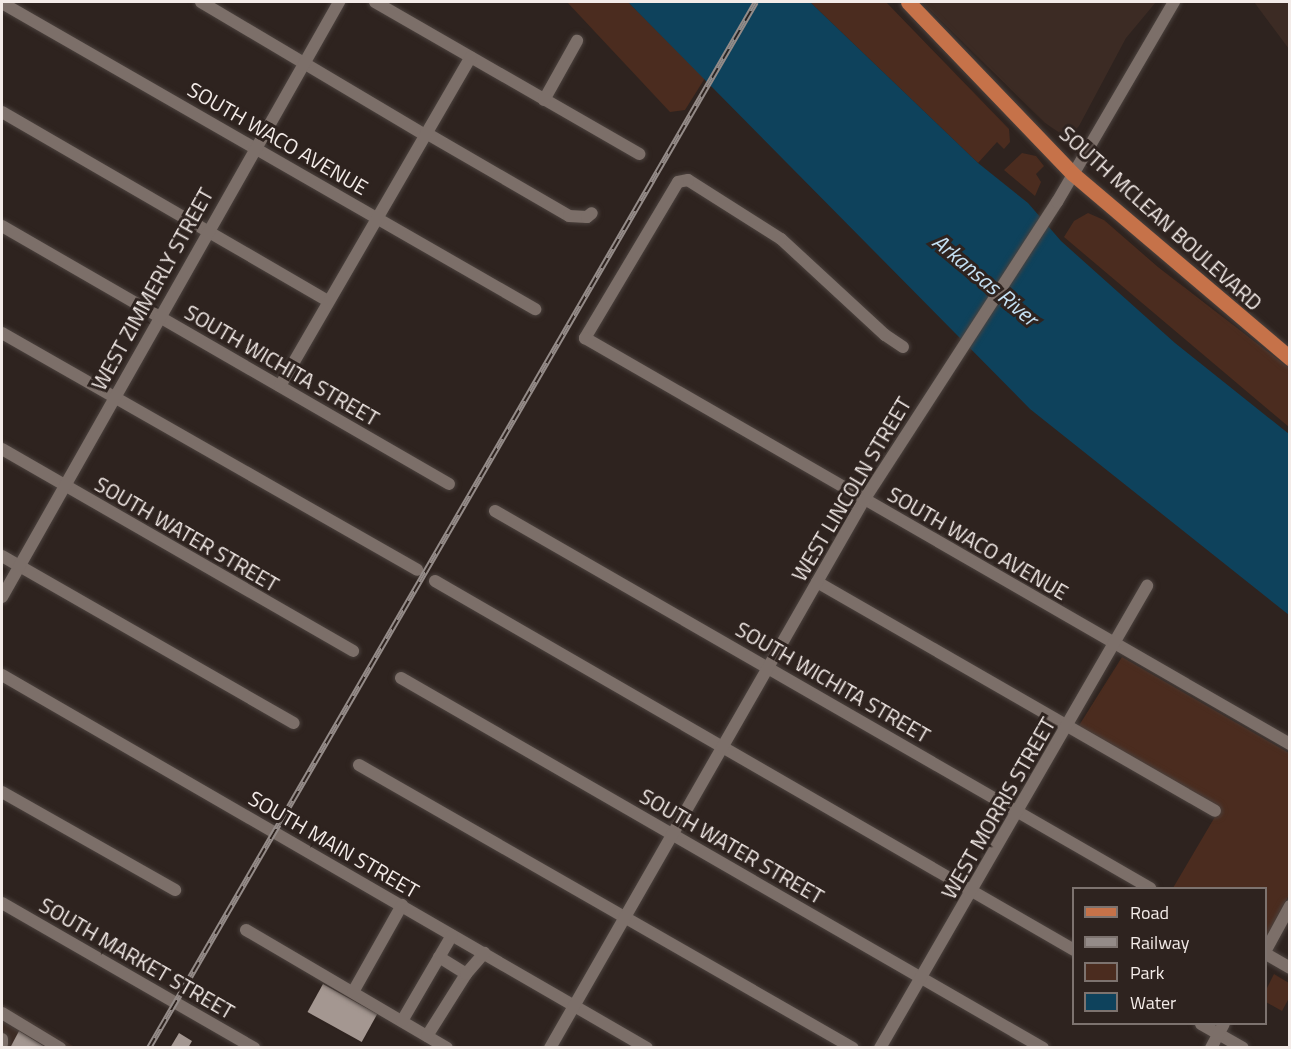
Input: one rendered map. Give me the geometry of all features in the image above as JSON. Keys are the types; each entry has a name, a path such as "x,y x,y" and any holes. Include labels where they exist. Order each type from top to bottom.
{"main road":[{"name":"SOUTH MCLEAN BOULEVARD","path":"908,2 1073,174 1290,358"}],"street":[{"path":"201,2 569,216 587,217 592,213"},
{"name":"WEST ZIMMERLY STREET","path":"2,597 254,147 339,2"},
{"path":"375,2 639,154"},
{"name":"WEST LINCOLN STREET","path":"550,1047 864,500 1057,202 1174,2"},
{"name":"SOUTH WACO AVENUE","path":"2,3 535,309"},
{"path":"544,100 577,41"},
{"path":"280,386 376,217 471,57"},
{"path":"2,112 328,301"},
{"name":"SOUTH WACO AVENUE","path":"903,346 885,335 759,222 688,180 678,182 585,338 1290,744"},
{"name":"SOUTH WICHITA STREET","path":"2,226 449,484"},
{"path":"2,333 417,570"},
{"name":"SOUTH WATER STREET","path":"2,449 353,651"},
{"name":"SOUTH WICHITA STREET","path":"495,511 768,666 1148,887"},
{"path":"2,556 294,723"},
{"path":"435,581 1072,949"},
{"path":"817,582 1215,811"},
{"name":"WEST MORRIS STREET","path":"880,1047 1148,586"},
{"name":"SOUTH MAIN STREET","path":"2,675 647,1047"},
{"name":"SOUTH WATER STREET","path":"401,678 1043,1047"},
{"path":"359,765 624,919 853,1047"},
{"path":"2,792 175,890"},
{"name":"SOUTH MARKET STREET","path":"2,903 254,1047"},
{"path":"353,992 402,905"},
{"path":"1267,950 1290,906"},
{"path":"246,930 447,1047"},
{"path":"402,1021 452,935"},
{"path":"428,1036 466,974 484,953"},
{"path":"1267,953 1290,968"},
{"path":"439,957 466,974"},
{"path":"2,1013 60,1047"},
{"path":"1211,1047 1221,1028 1243,1047"},
{"path":"2,1039 2,1044"}],"shaded area":[{"path":"922,2 1156,2 1126,38 1079,126 1071,134 1063,135 1045,123"},
{"path":"1254,2 1289,2 1289,49"},
{"path":"2,1004 75,1047 2,1047"}],"green space":[{"path":"567,2 628,2 705,78 685,110 670,112"},
{"path":"810,2 886,2 1009,129 1010,142 1004,149 997,142 978,163"},
{"path":"1022,153 1036,156 1044,166 1036,174 1041,182 1035,196 1004,170"},
{"path":"1088,213 1104,220 1158,267 1289,368 1289,427 1064,237 1074,221"},
{"path":"1122,657 1289,753 1289,895 1267,935 1267,887 1174,887 1216,815 1078,727"},
{"path":"1274,974 1289,983 1289,998 1282,1011 1267,1003 1267,988"}],"water":[{"name":"Arkansas River","path":"628,2 810,2 978,163 1028,203 1061,241 1175,343 1289,434 1289,615 1030,409"}],"building":[{"path":"323,984 377,1014 362,1042 307,1012"},
{"path":"19,1031 47,1048 10,1048"},
{"path":"179,1033 192,1041 188,1048 170,1048"}],"railway":[{"path":"149,1048 756,2"}]}
